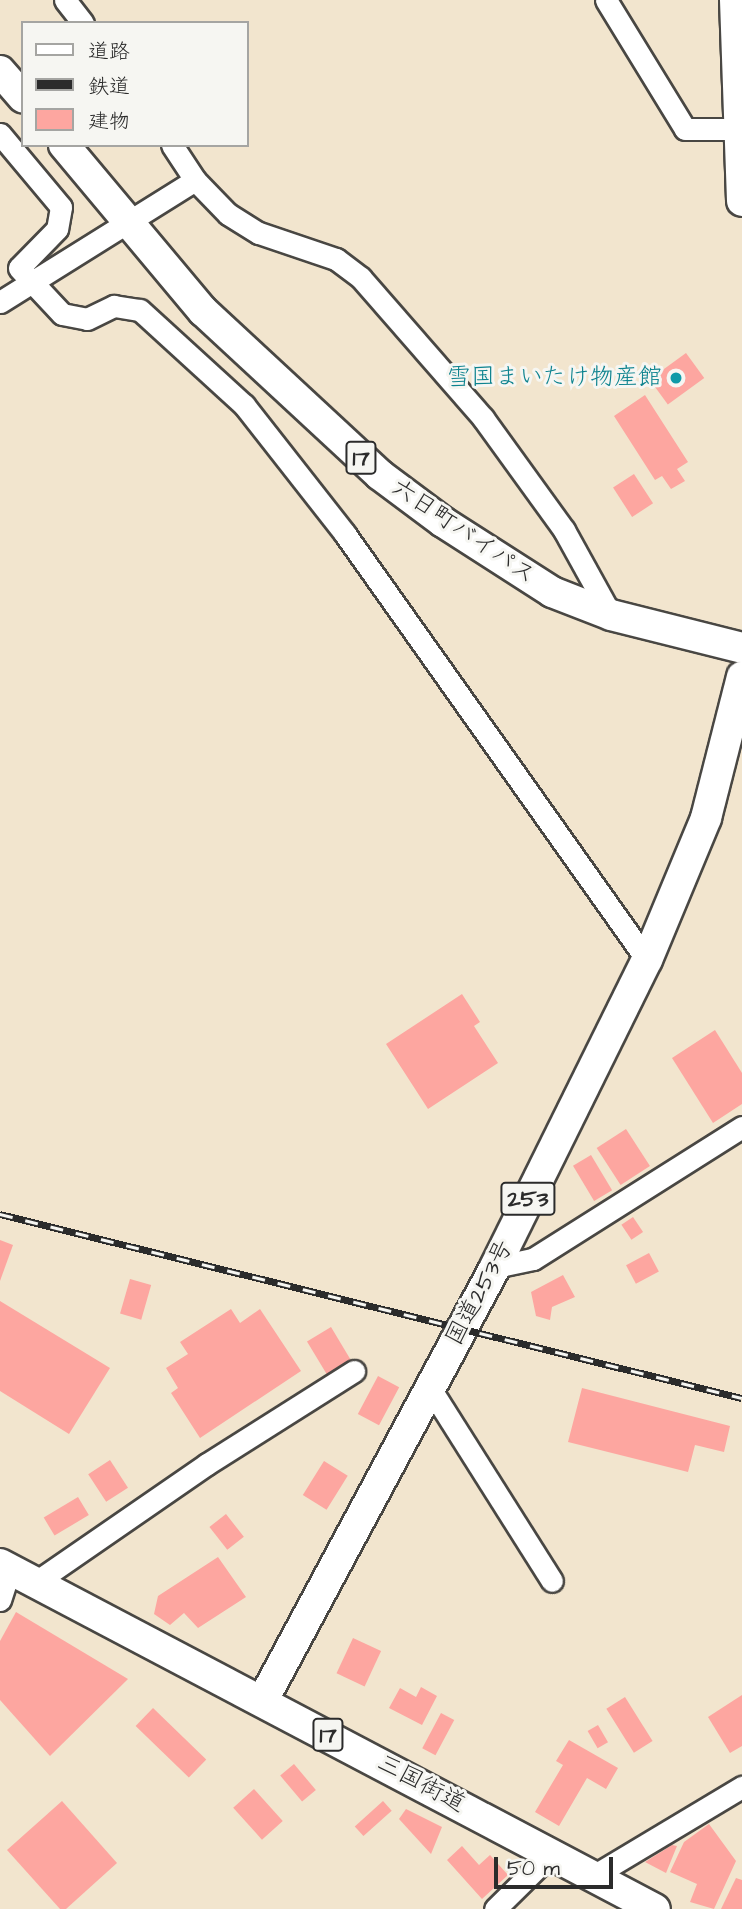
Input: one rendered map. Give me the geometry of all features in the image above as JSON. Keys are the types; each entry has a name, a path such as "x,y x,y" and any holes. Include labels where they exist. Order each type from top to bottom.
{"highway":[{"path":"735,0 740,32 738,129 742,201"},
{"path":"0,71 21,95"},
{"name":"六日町バイパス","path":"66,147 130,220 203,311 380,475 527,578 611,615 742,648"},
{"name":"国道253号","path":"263,1700 495,1267 647,960 706,818 742,677"},
{"name":"三国街道","path":"16,1572 655,1909"}],"street":[{"path":"65,0 81,21"},
{"path":"606,0 685,130 738,129"},
{"path":"0,134 61,207 57,229 19,268 52,306 74,318 87,319 114,306 140,310 244,405 352,545 647,960"},
{"path":"173,147 195,180 228,214 247,227 324,254 361,278 483,418 564,530 611,615"},
{"path":"0,302 195,180"},
{"path":"495,1267 533,1259 742,1127"},
{"path":"0,1600 16,1572 207,1464 354,1371"},
{"path":"430,1388 552,1581"},
{"path":"593,1876 742,1787"},
{"path":"495,1909 551,1854"}],"building":[{"name":"雪国まいたけ物産館","path":"686,353 704,378 668,405 650,379"},
{"path":"645,395 688,462 677,469 685,481 671,489 662,476 655,480 614,416"},
{"path":"634,474 653,503 632,517 613,488"},
{"path":"462,994 480,1022 474,1026 498,1063 428,1109 386,1044"},
{"path":"715,1030 742,1073 742,1104 713,1123 672,1058"},
{"path":"626,1129 650,1166 621,1185 597,1148"},
{"path":"591,1155 612,1190 594,1201 573,1166"},
{"path":"633,1217 643,1232 631,1240 621,1225"},
{"path":"0,1240 13,1245 0,1281"},
{"path":"649,1253 659,1272 636,1284 626,1265"},
{"path":"563,1275 575,1297 552,1307 550,1320 536,1316 531,1292"},
{"path":"130,1279 151,1285 141,1320 120,1314"},
{"path":"0,1301 110,1368 69,1434 0,1391"},
{"path":"231,1309 240,1323 260,1309 301,1371 200,1438 171,1393 178,1388 166,1368 188,1354 180,1342"},
{"path":"331,1327 351,1360 327,1375 307,1341"},
{"path":"378,1376 399,1387 379,1425 358,1414"},
{"path":"582,1388 730,1426 724,1452 695,1445 688,1472 568,1442"},
{"path":"110,1460 128,1488 106,1502 88,1474"},
{"path":"324,1461 348,1476 327,1510 303,1495"},
{"path":"78,1497 89,1515 55,1536 44,1518"},
{"path":"226,1514 244,1537 227,1550 209,1527"},
{"path":"218,1557 246,1597 198,1628 184,1613 170,1625 154,1614 158,1596"},
{"path":"16,1612 128,1679 50,1756 0,1700 0,1641"},
{"path":"353,1638 381,1651 365,1686 337,1673"},
{"path":"421,1687 437,1696 422,1725 389,1708 400,1688 416,1697"},
{"path":"742,1695 742,1746 730,1753 708,1717"},
{"path":"625,1697 653,1741 634,1753 606,1709"},
{"path":"153,1708 206,1759 189,1777 136,1726"},
{"path":"441,1713 454,1720 435,1755 422,1748"},
{"path":"598,1725 608,1742 598,1748 588,1731"},
{"path":"569,1740 618,1768 606,1789 587,1778 559,1826 535,1812 563,1765 556,1761"},
{"path":"294,1764 316,1790 302,1802 280,1776"},
{"path":"254,1789 283,1821 262,1840 233,1808"},
{"path":"62,1801 117,1863 66,1909 60,1909 7,1850"},
{"path":"383,1801 392,1811 363,1836 355,1826"},
{"path":"406,1809 442,1827 431,1854 399,1819"},
{"path":"709,1824 736,1861 714,1909 690,1902 697,1884 670,1872 684,1842"},
{"path":"672,1845 677,1846 666,1873 645,1862"},
{"path":"462,1846 479,1865 490,1855 508,1875 482,1899 447,1860"},
{"path":"736,1878 742,1880 742,1909 721,1909"}],"railway":[{"path":"0,1214 742,1398"}],"place":[{"name":"雪国まいたけ物産館","path":"676,378"}]}
